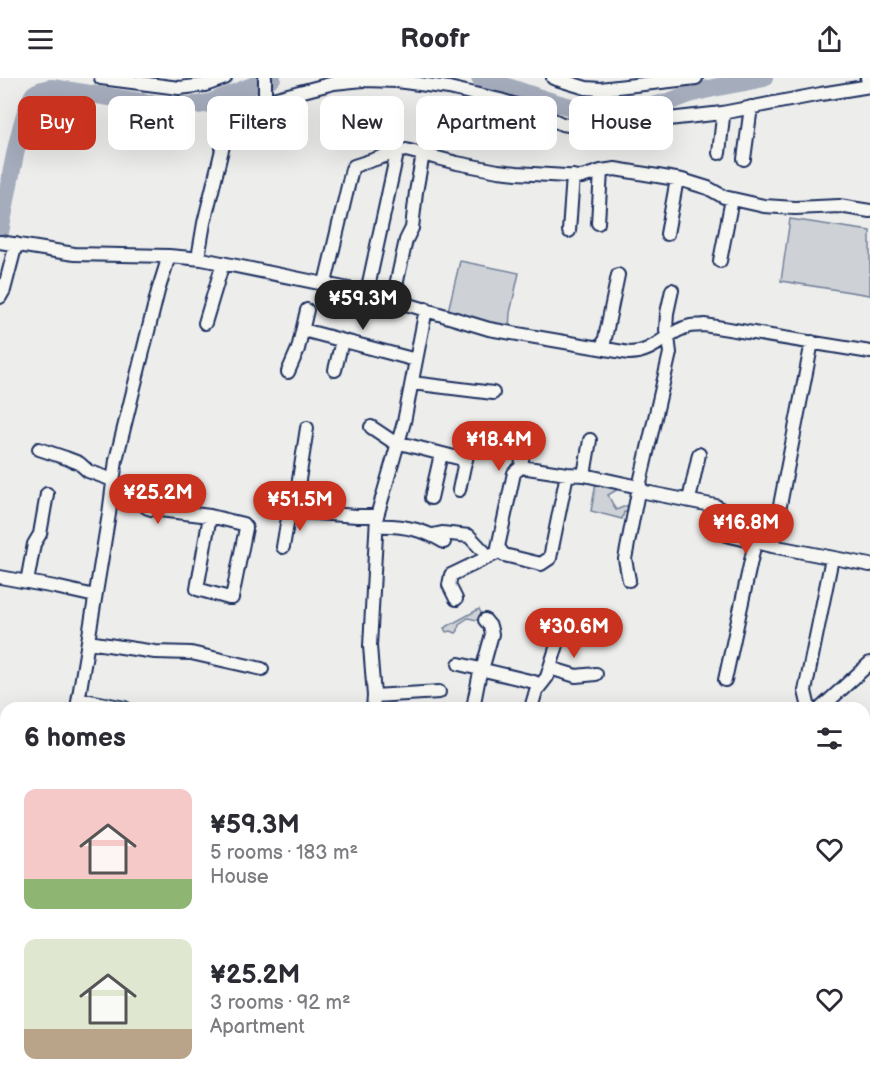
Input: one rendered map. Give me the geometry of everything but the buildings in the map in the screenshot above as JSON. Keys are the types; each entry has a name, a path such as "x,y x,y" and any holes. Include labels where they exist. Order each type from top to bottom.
{"street":[{"path":"101,78 179,88 205,85 225,78"},
{"path":"265,78 265,96"},
{"path":"553,78 586,88 600,89 696,78"},
{"path":"274,96 334,83 379,80 472,93 515,105 562,124 583,127 722,113 821,93 870,86"},
{"path":"744,159 751,107"},
{"path":"719,153 722,113"},
{"path":"198,258 222,150"},
{"path":"367,292 395,165 395,156 397,152 406,150 498,171 582,177 615,169 677,179 702,185 724,197 778,207 839,206 870,211"},
{"path":"393,299 406,240 412,228 423,154"},
{"path":"325,283 352,169 354,166 388,155 395,156"},
{"path":"598,223 601,171"},
{"path":"569,231 573,176"},
{"path":"667,234 677,179"},
{"path":"720,261 732,199"},
{"path":"0,242 74,254 198,258 367,292 489,329 629,353 640,353 690,326 704,325 870,352"},
{"path":"0,297 4,290 15,244"},
{"path":"78,702 116,460 158,291 169,256"},
{"path":"205,323 223,263"},
{"path":"603,348 618,275"},
{"path":"629,580 625,559 670,353 666,330 672,290"},
{"path":"426,309 399,443 377,521 370,646 374,702 439,692"},
{"path":"288,372 298,349 307,310"},
{"path":"303,330 416,360"},
{"path":"335,370 342,341"},
{"path":"772,546 812,342"},
{"path":"412,383 493,393"},
{"path":"371,427 389,440 466,460"},
{"path":"297,509 296,499 307,428"},
{"path":"525,440 520,466 514,473 498,548 504,555 542,564 550,558 567,474"},
{"path":"584,475 590,440"},
{"path":"459,490 470,445"},
{"path":"39,449 72,460 88,471 110,479 148,508 210,516 243,524 246,528 231,598 197,589 210,516"},
{"path":"431,498 441,454"},
{"path":"689,500 699,454"},
{"path":"520,466 584,475 639,487 645,492 716,506 729,519 726,535 870,565"},
{"path":"27,582 34,544 40,534 47,494"},
{"path":"297,509 302,512 357,516 401,526 439,539 442,533 469,536 488,556"},
{"path":"283,547 288,518 297,509"},
{"path":"725,681 755,542"},
{"path":"456,598 449,585 451,575 501,551"},
{"path":"808,702 805,691 832,558"},
{"path":"0,577 95,596"},
{"path":"475,702 479,677 492,634 485,620"},
{"path":"533,702 550,668 561,632"},
{"path":"88,642 155,652 191,653 262,669"},
{"path":"828,702 870,663"},
{"path":"459,664 540,685"},
{"path":"550,668 576,676 596,674"}],"shaded area":[{"path":"790,219 870,231 870,295 781,281"},
{"path":"460,261 519,273 510,313 509,329 448,311"},
{"path":"596,483 620,488 608,495 616,510 631,504 629,513 624,512 622,519 591,511"},
{"path":"479,609 485,620 468,618 459,624 456,633 446,632 444,628"}],"waterway":[{"path":"0,232 19,137 34,94 52,88 161,105 197,105 209,103 272,78"},
{"path":"480,78 558,104 585,110 605,111 652,106 705,90 764,78"}]}
